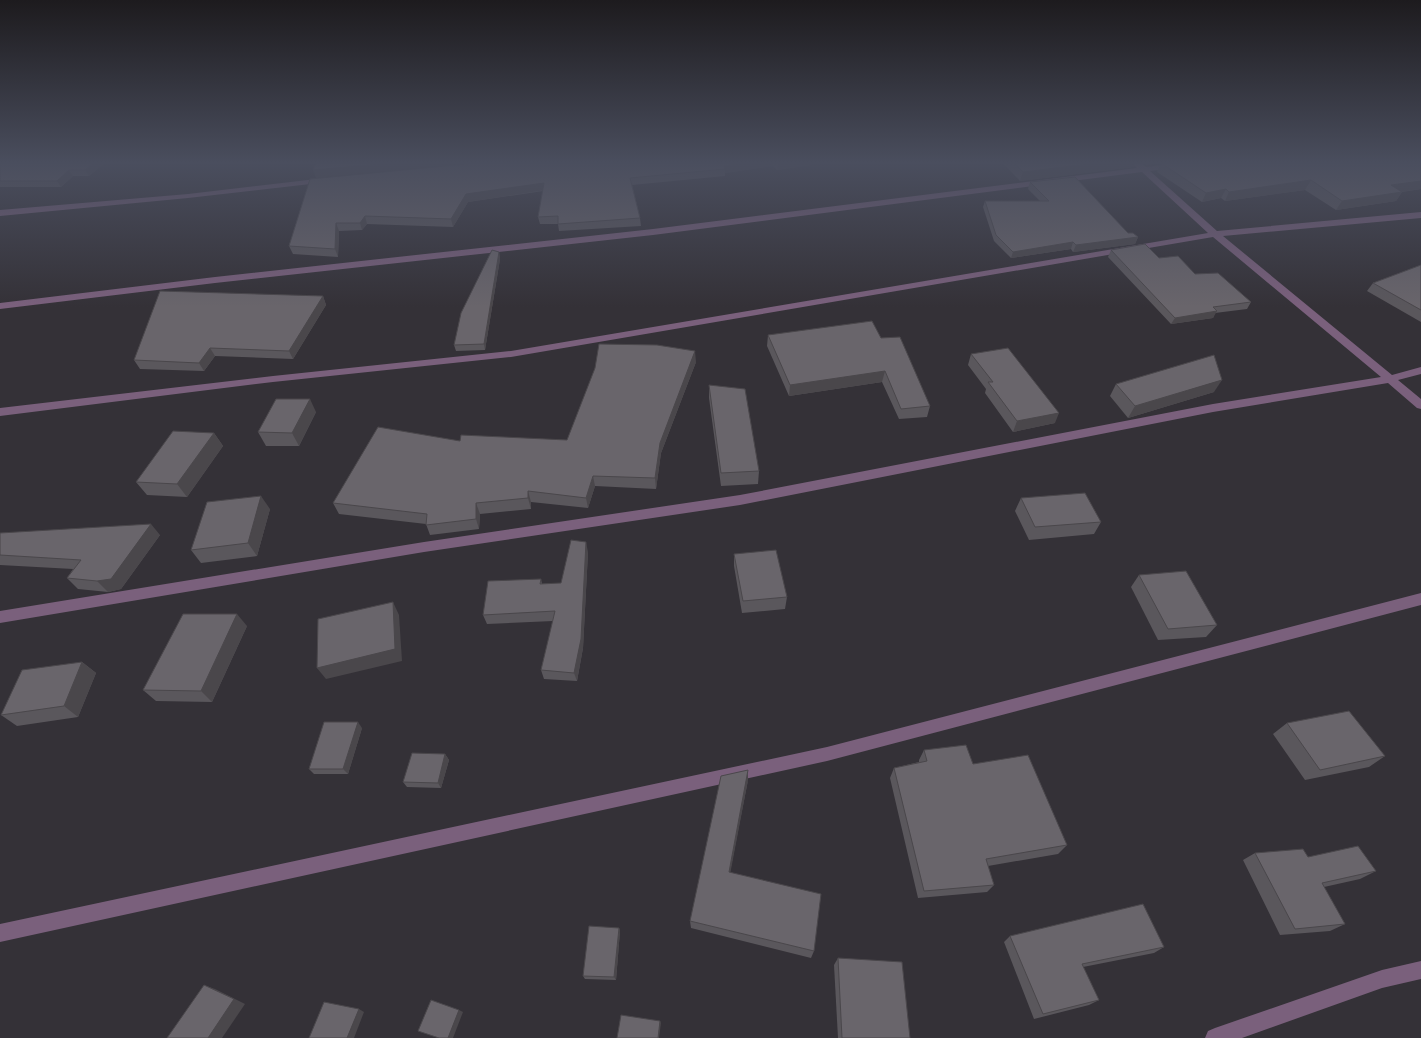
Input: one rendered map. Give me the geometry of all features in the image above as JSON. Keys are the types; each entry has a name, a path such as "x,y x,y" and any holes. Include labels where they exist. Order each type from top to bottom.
{"street":[{"path":"0,213 28,210"},
{"path":"0,306 827,210"},
{"path":"1189,210 1421,405"},
{"path":"0,412 282,378 511,354 1215,234 1421,216"},
{"path":"0,617 424,547 740,500 1214,408 1391,379 1421,370"},
{"path":"0,933 827,754 1421,599"},
{"path":"1215,1038 1382,979 1421,970"}],"building":[{"path":"300,210 456,210 451,219 365,216 360,223 336,223 335,249 289,246"},
{"path":"539,210 638,210 640,218 558,224 558,216 538,217"},
{"path":"988,210 1107,210 1128,233 1133,233 1138,237 1076,245 1073,242 1013,252 996,235"},
{"path":"1145,244 1159,258 1178,256 1195,274 1218,273 1251,302 1213,307 1217,311 1175,318 1111,250"},
{"path":"492,250 499,252 484,344 454,345 461,313"},
{"path":"1421,265 1421,310 1373,283"},
{"path":"160,291 323,296 289,351 210,348 199,363 134,360"},
{"path":"872,321 881,338 900,337 930,406 901,409 885,371 790,385 768,335"},
{"path":"599,344 657,345 695,351 660,443 655,478 593,476 586,498 528,491 528,498 476,503 476,519 426,525 427,514 333,503 378,427 460,441 461,435 567,440 595,368"},
{"path":"1008,348 1059,413 1017,421 988,382 993,382 971,354"},
{"path":"1214,355 1222,380 1135,406 1116,384"},
{"path":"709,385 745,389 759,471 721,473"},
{"path":"276,399 310,399 292,433 258,432"},
{"path":"173,431 214,433 177,484 136,482"},
{"path":"1085,493 1101,522 1035,527 1021,498"},
{"path":"261,496 248,543 191,550 207,502"},
{"path":"151,524 111,579 97,581 67,578 81,560 0,555 0,533"},
{"path":"571,540 586,542 581,639 574,673 541,670 555,611 483,615 488,581 541,579 540,584 561,583"},
{"path":"776,550 787,597 743,601 734,554"},
{"path":"1186,571 1217,625 1168,629 1139,575"},
{"path":"393,602 395,649 317,668 318,619"},
{"path":"183,614 237,614 201,691 143,690"},
{"path":"82,662 64,706 1,715 22,670"},
{"path":"1349,711 1385,756 1320,770 1287,723"},
{"path":"324,722 358,722 343,769 309,769"},
{"path":"966,745 973,764 1028,755 1067,845 986,859 994,885 924,891 894,768 927,761 924,750"},
{"path":"412,753 445,754 438,783 403,782"},
{"path":"748,770 729,872 821,894 814,951 690,921 721,776"},
{"path":"1358,846 1376,871 1322,883 1345,924 1295,929 1255,853 1303,849 1308,857"},
{"path":"1143,904 1164,947 1082,964 1099,1000 1043,1014 1010,936"},
{"path":"589,926 619,928 614,977 583,976"},
{"path":"838,958 902,962 910,1038 842,1038"},
{"path":"204,985 234,999 208,1038 167,1038"},
{"path":"431,1000 459,1010 448,1038 439,1038 418,1031"},
{"path":"324,1002 359,1009 347,1038 309,1038"},
{"path":"621,1015 660,1021 658,1038 617,1038"}]}
